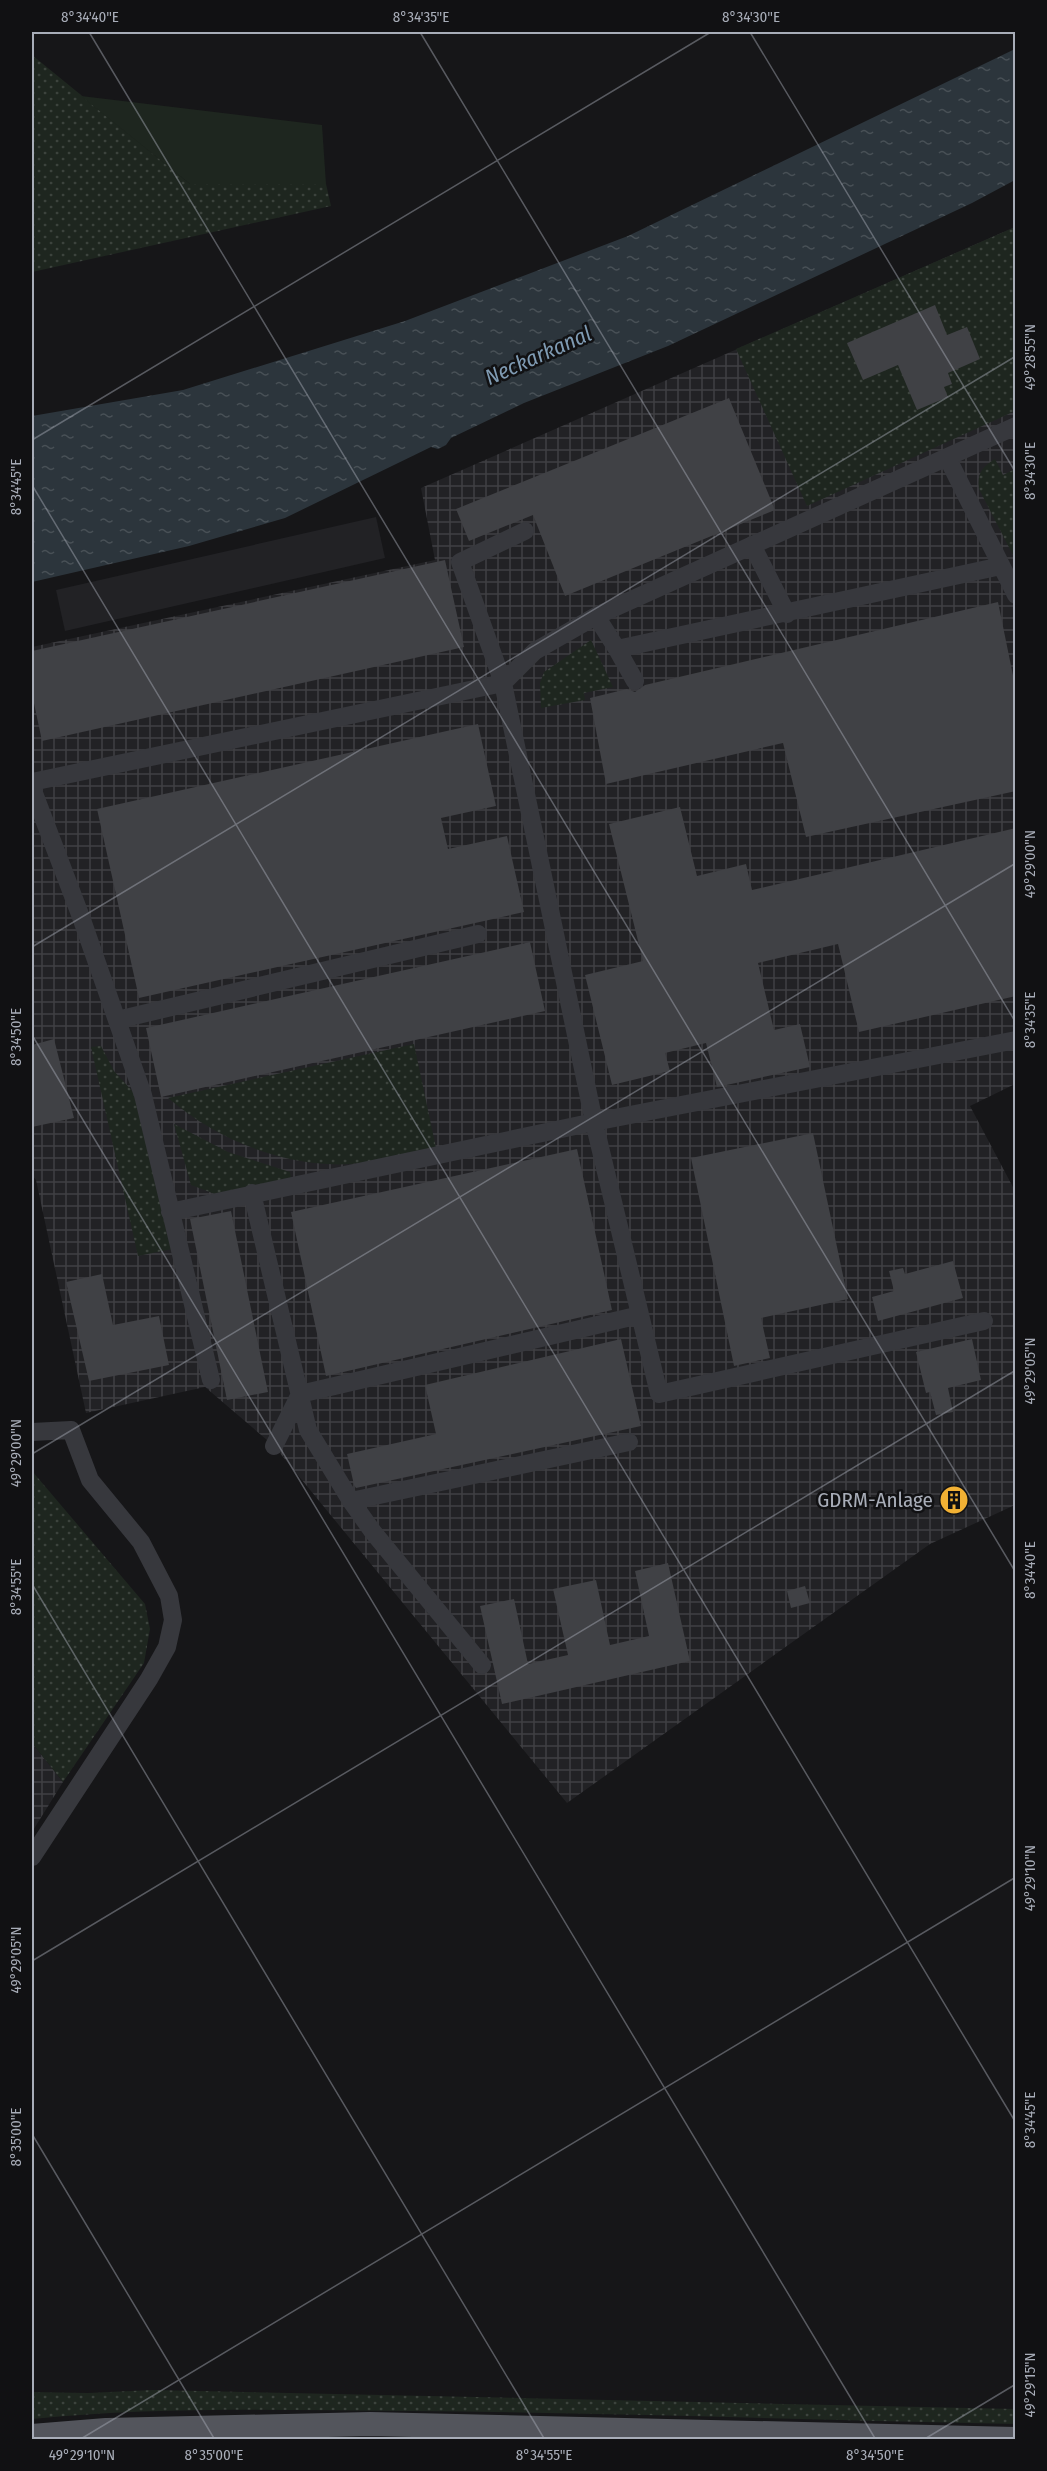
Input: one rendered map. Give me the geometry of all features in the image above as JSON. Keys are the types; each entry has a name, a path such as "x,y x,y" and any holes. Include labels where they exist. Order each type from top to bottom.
{"main road":[{"path":"32,2436 106,2430 370,2424 1016,2439"}],"lane":[{"path":"32,782 503,683 535,651 596,616 1016,426"},
{"path":"947,457 1016,595"},
{"path":"525,531 460,562 503,683 594,1122 659,1394 984,1321"},
{"path":"752,545 787,614"},
{"path":"617,649 1001,566"},
{"path":"596,616 635,681"},
{"path":"32,788 81,917 143,1095 212,1380"},
{"path":"117,1020 478,934"},
{"path":"170,1212 594,1122 1016,1040"},
{"path":"252,1193 308,1430 351,1501 373,1532 482,1665"},
{"path":"300,1394 640,1315"},
{"path":"274,1446 300,1394"},
{"path":"32,1432 71,1430 90,1480 141,1542 169,1596 173,1620 167,1647 149,1679 32,1857"},
{"path":"351,1501 629,1442"}],"shaded area":[{"path":"32,55 190,184 326,184 331,206 32,272"},
{"path":"81,96 322,125 326,184 190,184"},
{"path":"1015,227 1015,1084 970,1106 1015,1191 1015,1505 930,1544 567,1803 274,1446 205,1387 86,1413 36,1180 32,1175 32,647 435,560 421,488"},
{"path":"1015,227 1015,411 807,506 736,349"},
{"path":"995,459 1003,475 1015,469 1015,559 979,489 981,471"},
{"path":"376,517 385,558 65,631 56,590"},
{"path":"591,640 613,687 584,693 585,700 541,708 540,683 544,672"},
{"path":"414,1044 436,1148 396,1157 354,1164 327,1164 284,1157 242,1144 223,1135 185,1112 168,1098"},
{"path":"101,1046 114,1071 134,1093 172,1249 138,1256 91,1047"},
{"path":"174,1124 228,1152 290,1172 291,1179 215,1194 191,1185"},
{"path":"32,1471 145,1604 150,1629 144,1663 63,1782 32,1743"},
{"path":"32,1743 63,1782 32,1832"},
{"path":"153,2390 1015,2409 1016,2424 563,2413 270,2410 174,2410 32,2419 32,2392 88,2393"}],"water":[{"name":"Neckarkanal","path":"1015,49 1015,180 972,203 668,346 524,403 451,438 446,445 438,449 431,447 285,518 189,546 32,582 32,416 183,390 405,321 628,236"}],"building":[{"path":"935,305 947,335 967,327 980,359 948,373 952,384 944,387 948,397 917,410 898,365 863,380 847,343"},
{"path":"729,398 775,510 565,596 533,515 469,541 456,509"},
{"path":"445,560 464,647 42,741 32,694 32,651"},
{"path":"998,602 1016,690 1016,791 806,837 783,743 606,784 590,698 627,689 635,692 645,685"},
{"path":"478,724 496,806 441,818 448,849 507,836 524,912 139,998 97,809"},
{"path":"680,807 697,876 746,864 752,890 1016,828 1016,996 859,1032 838,944 758,963 774,1030 800,1024 810,1067 717,1087 706,1043 665,1053 670,1071 612,1085 585,975 643,961 609,824"},
{"path":"530,942 545,1011 161,1097 146,1028"},
{"path":"54,1039 74,1118 32,1127 32,1045"},
{"path":"813,1133 848,1299 761,1318 770,1358 734,1366 691,1158"},
{"path":"577,1149 612,1310 326,1376 291,1212"},
{"path":"231,1211 268,1392 227,1400 190,1219"},
{"path":"953,1261 963,1298 878,1321 872,1297 894,1291 889,1271 903,1268 905,1274"},
{"path":"102,1274 113,1325 159,1316 169,1365 89,1381 66,1282"},
{"path":"621,1339 641,1426 356,1488 354,1485 347,1454 436,1434 425,1385"},
{"path":"972,1339 981,1380 948,1388 953,1412 936,1415 930,1392 926,1393 916,1352"},
{"path":"668,1563 690,1661 502,1704 480,1606 514,1599 528,1664 568,1655 553,1589 596,1580 610,1645 649,1636 635,1571"},
{"path":"805,1586 810,1603 791,1608 787,1591"}],"place":[{"name":"GDRM-Anlage","path":"954,1500"}]}
